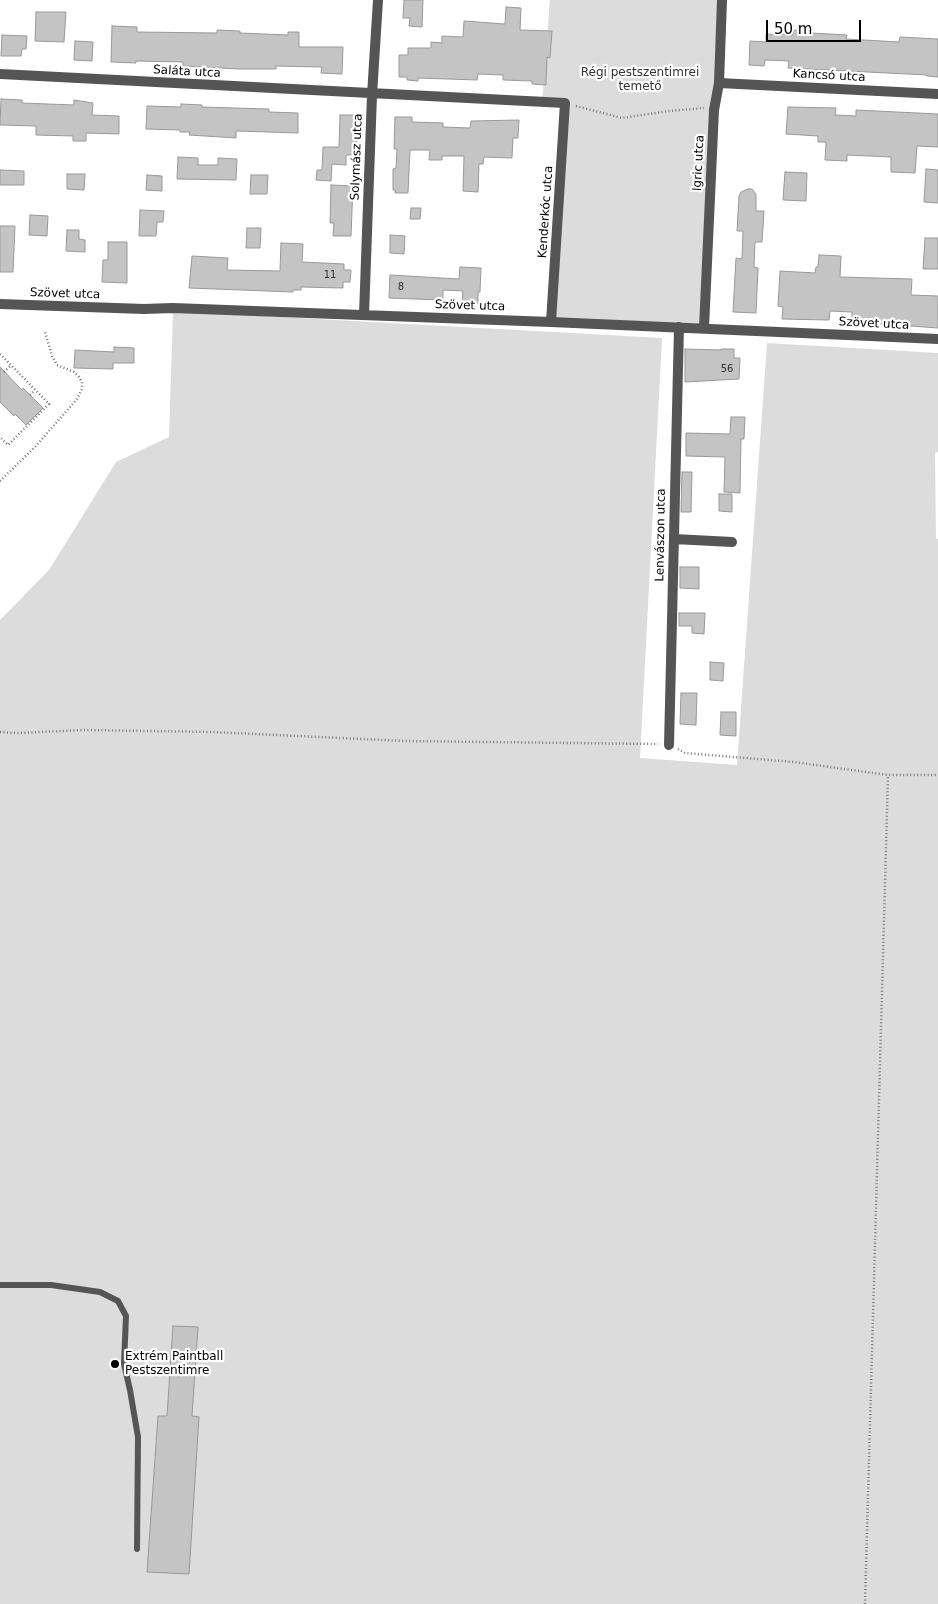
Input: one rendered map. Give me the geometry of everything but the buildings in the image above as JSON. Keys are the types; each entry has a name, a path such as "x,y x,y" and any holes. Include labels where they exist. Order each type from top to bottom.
{"street":[{"name":"Solymász utca","path":"364,314 372,94 378,0"},
{"name":"Igric utca","path":"704,328 714,110 719,83 722,0"},
{"name":"Saláta utca","path":"0,74 565,103"},
{"name":"Kancsó utca","path":"719,83 938,94"},
{"name":"Kenderkóc utca","path":"551,322 565,103"},
{"name":"Szövet utca","path":"0,304 364,314 938,340"},
{"name":"Lenvászon utca","path":"669,744 679,327"},
{"path":"674,539 732,542"}],"lane":[{"path":"0,1285 51,1285 100,1292 118,1301 126,1316 124,1364 138,1437 137,1549"}],"path":[{"path":"565,103 622,118 701,108 714,110"},
{"path":"0,481 35,448 77,399 82,389 82,382 74,372 57,365 52,356 45,332"},
{"path":"0,354 49,404 8,445 0,438"},
{"path":"4,372 11,366"},
{"path":"30,395 36,390"},
{"path":"0,732 84,730 212,732 405,741 669,744 685,753 794,762 888,775 938,775"},
{"path":"865,1604 888,775"}],"green space":[{"name":"Régi pestszentimrei temető","path":"550,0 722,0 704,328 551,322 565,104 542,102"},
{"path":"173,311 662,338 640,758 737,765 767,343 938,353 938,452 935,453 936,539 938,539 938,1604 0,1604 0,620 49,570 116,462 169,437"}],"place":[{"name":"Extrém Paintball Pestszentimre","path":"115,1364"}]}
